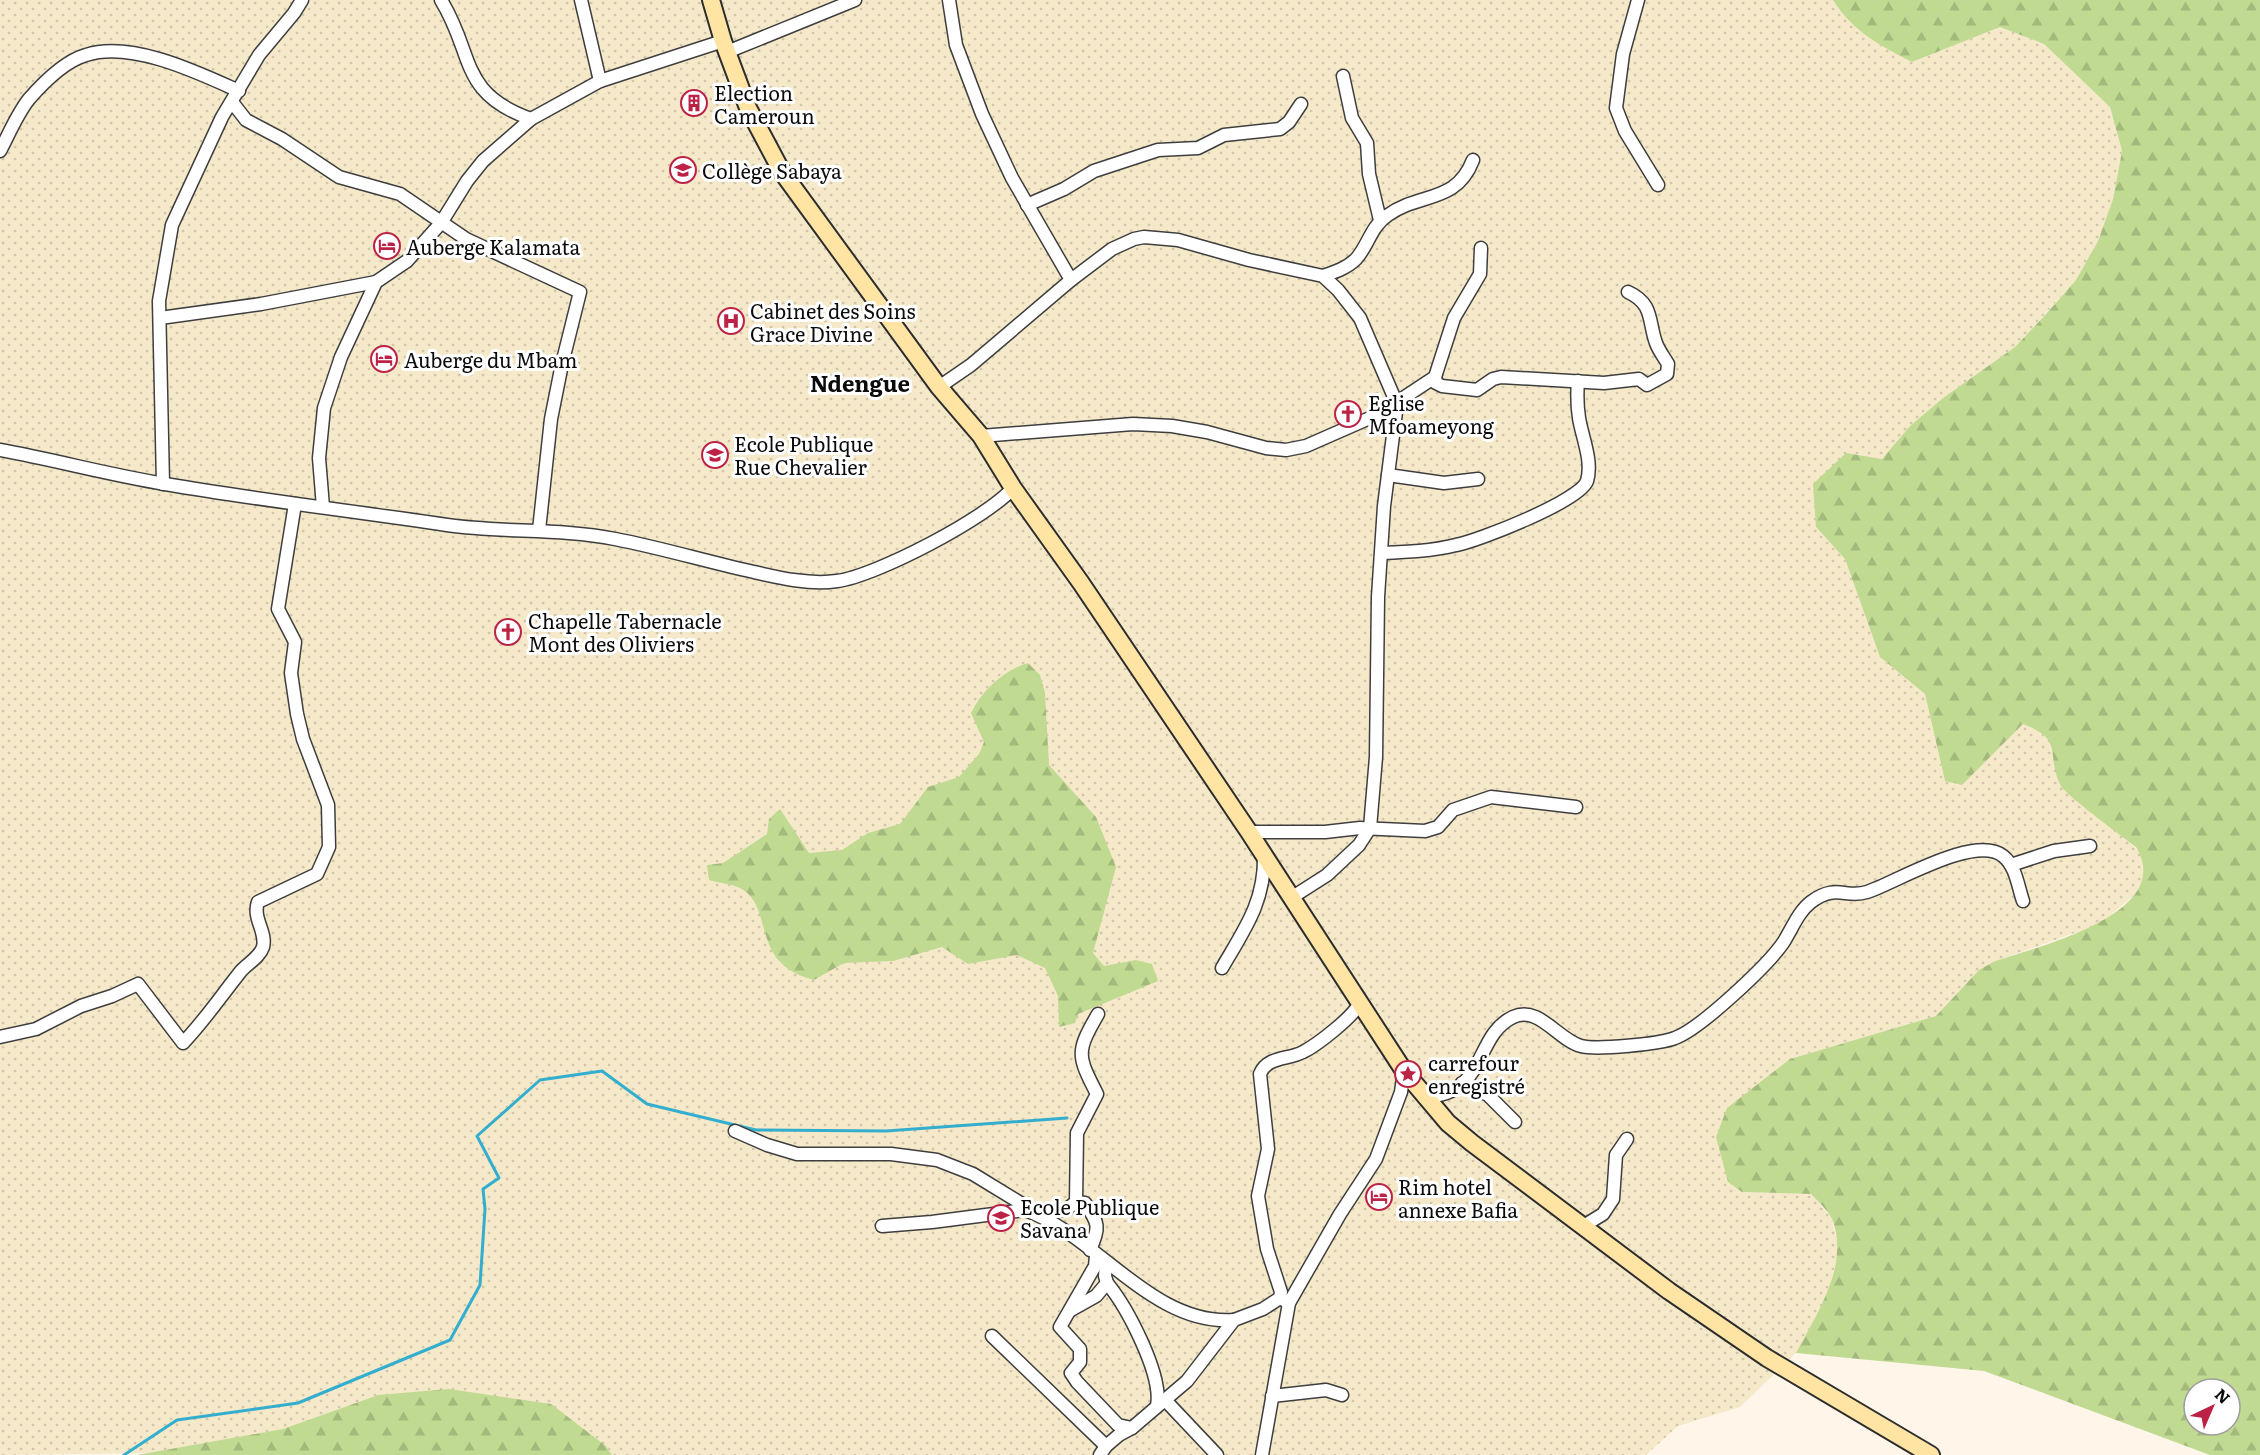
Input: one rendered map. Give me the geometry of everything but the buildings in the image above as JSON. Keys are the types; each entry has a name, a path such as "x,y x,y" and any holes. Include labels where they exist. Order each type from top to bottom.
{"main road":[{"path":"711,0 748,108 782,172 939,387 981,435 1013,488 1081,583 1249,832 1359,1004 1424,1097 1472,1143 1582,1227 1731,1335 1931,1455"}],"street":[{"path":"163,484 160,318 162,271 172,225 212,135 259,55 302,0"},
{"path":"441,0 458,33 472,77 497,104 531,119"},
{"path":"581,0 600,81"},
{"path":"160,318 261,304 376,282 407,261 441,223 467,181 483,161 531,119 600,81 725,46 855,0"},
{"path":"949,0 961,63 1000,153 1027,205 1071,280"},
{"path":"1638,0 1623,54 1616,108 1625,131 1658,185"},
{"path":"0,151 28,100 69,64 94,52 137,54 168,61 236,97 246,120 282,139 339,177 400,194 441,223 499,256 580,292 561,364 551,419 539,530"},
{"path":"1343,76 1352,118 1367,143 1370,174 1380,220"},
{"path":"1027,205 1064,189 1094,171 1158,150 1198,148 1224,135 1280,129 1289,122 1301,104"},
{"path":"1323,276 1349,265 1358,258 1380,220 1402,206 1436,196 1457,186 1468,173 1473,160"},
{"path":"939,387 971,365 1071,280 1112,249 1144,237 1178,240 1249,260 1323,276 1338,290 1360,318 1397,404 1388,475 1378,597 1376,757 1370,828 1359,844 1327,875 1291,898"},
{"path":"1480,248 1480,274 1455,318 1435,377 1436,383 1442,386 1477,390 1493,379 1501,377 1613,383 1639,379 1647,386 1668,371 1668,364 1657,345 1650,314 1642,300 1629,291"},
{"path":"322,507 319,458 324,408 334,375 376,282"},
{"path":"981,435 1092,426 1172,426 1207,432 1266,448 1286,450 1306,446 1330,437 1397,404 1435,377"},
{"path":"1382,553 1429,550 1472,541 1528,519 1579,490 1586,483 1588,469 1577,403 1578,381"},
{"path":"0,450 163,484 451,525 539,530 617,539 774,577 837,581 871,572 912,553 987,508 1013,488"},
{"path":"1388,475 1444,483 1478,479"},
{"path":"0,1037 36,1029 81,1006 112,996 138,984 183,1043 209,1016 242,969 262,951 263,939 256,914 258,902 317,874 324,863 329,847 328,805 303,739 297,714 291,673 295,642 278,609 295,504"},
{"path":"1249,832 1325,832 1370,828 1434,830 1454,810 1491,797 1576,807"},
{"path":"2011,866 2054,851 2090,846"},
{"path":"1424,1097 1446,1095 1462,1083 1471,1074 1499,1028 1513,1017 1528,1014 1580,1046 1660,1042 1692,1030 1768,960 1783,943 1805,908 1822,896 1836,890 1864,893 1965,853 1994,852 2003,856 2011,866 2023,901"},
{"path":"1222,968 1259,903 1265,876 1264,855"},
{"path":"1284,1301 1267,1249 1257,1196 1268,1149 1260,1094 1260,1074 1270,1061 1291,1057 1310,1048 1357,1010 1359,1004"},
{"path":"1076,1202 1077,1133 1097,1094 1082,1064 1082,1042 1098,1014"},
{"path":"1262,1455 1284,1301 1376,1159 1401,1092 1404,1071"},
{"path":"1462,1083 1488,1095 1515,1122"},
{"path":"735,1131 767,1145 797,1154 891,1154 937,1160 973,1174 1022,1204 1025,1210"},
{"path":"1582,1227 1603,1214 1613,1199 1616,1155 1627,1139"},
{"path":"1040,1215 1067,1209 1076,1202 1085,1203 1096,1220 1098,1256 1095,1266 1060,1327 1080,1349 1080,1362 1071,1373 1077,1382 1118,1425 1132,1428"},
{"path":"882,1226 1025,1210 1040,1215 1179,1310 1197,1317 1234,1320 1284,1301"},
{"path":"1098,1256 1107,1283 1137,1328 1161,1403 1217,1455"},
{"path":"1068,1310 1096,1296 1107,1283"},
{"path":"992,1336 1103,1450 1187,1381 1234,1320"},
{"path":"1272,1396 1326,1390 1342,1395"}],"shaded area":[{"path":"0,0 1833,0 1840,11 1912,62 2000,27 2044,44 2110,107 2122,151 2113,199 2098,241 2076,280 2015,347 1943,398 1910,426 1882,459 1846,453 1816,527 1845,559 1880,657 1925,694 1945,781 1962,784 2023,724 2038,730 2050,741 2062,787 2136,848 2145,861 2145,876 2139,891 2100,924 1993,962 1979,970 1936,1016 1790,1059 1742,1192 1811,1194 1831,1217 1839,1248 1828,1294 1796,1353 1740,1407 1678,1426 1646,1455 612,1455 606,1446 378,1395 283,1429 156,1453 0,1455"}],"green space":[{"path":"1833,0 2260,0 2260,1455 2210,1455 1984,1371 1796,1353 1829,1288 1834,1271 1837,1254 1832,1219 1811,1194 1742,1192 1728,1182 1716,1137 1727,1108 1790,1059 1936,1016 1979,970 1993,962 2068,937 2096,924 2120,909 2137,891 2143,871 2136,847 2065,791 2054,766 2050,743 2045,736 2023,724 1962,785 1945,781 1925,694 1880,657 1845,559 1816,527 1813,484 1846,453 1882,459 1910,426 1943,398 2015,347 2076,280 2098,241 2113,199 2122,151 2110,107 2044,44 2000,27 1912,62 1868,37 1849,21"},
{"path":"1028,663 1040,675 1045,693 1049,765 1096,817 1116,867 1093,953 1104,966 1136,960 1152,964 1158,981 1078,1014 1075,1023 1059,1027 1058,996 1045,968 1017,955 968,964 942,947 893,961 844,963 814,980 793,972 780,962 771,949 751,897 740,888 709,880 707,865 723,863 767,834 769,819 780,809 809,853 842,850 868,833 900,824 928,787 959,777 979,754 984,742 971,713 981,696 995,682 1019,666"},
{"path":"449,1389 551,1404 606,1446 612,1455 137,1455 283,1429 378,1395"}],"waterway":[{"path":"124,1455 177,1420 298,1403 450,1340 480,1285 485,1209 483,1189 499,1178 477,1136 540,1080 602,1071 647,1104 756,1130 886,1131 1067,1118"}],"place":[{"name":"Election Cameroun","path":"694,103"},
{"name":"Collège Sabaya","path":"683,170"},
{"name":"Auberge Kalamata","path":"387,246"},
{"name":"Cabinet des Soins Grace Divine","path":"731,321"},
{"name":"Auberge du Mbam","path":"384,359"},
{"name":"Eglise Mfoameyong","path":"1348,414"},
{"name":"Ecole Publique Rue Chevalier","path":"715,455"},
{"name":"Chapelle Tabernacle Mont des Oliviers","path":"508,632"},
{"name":"carrefour enregistré","path":"1408,1074"},
{"name":"Rim hotel annexe Bafia","path":"1379,1197"},
{"name":"Ecole Publique Savana","path":"1001,1218"}],"district":[{"name":"Ndengue","path":"860,382"}]}
